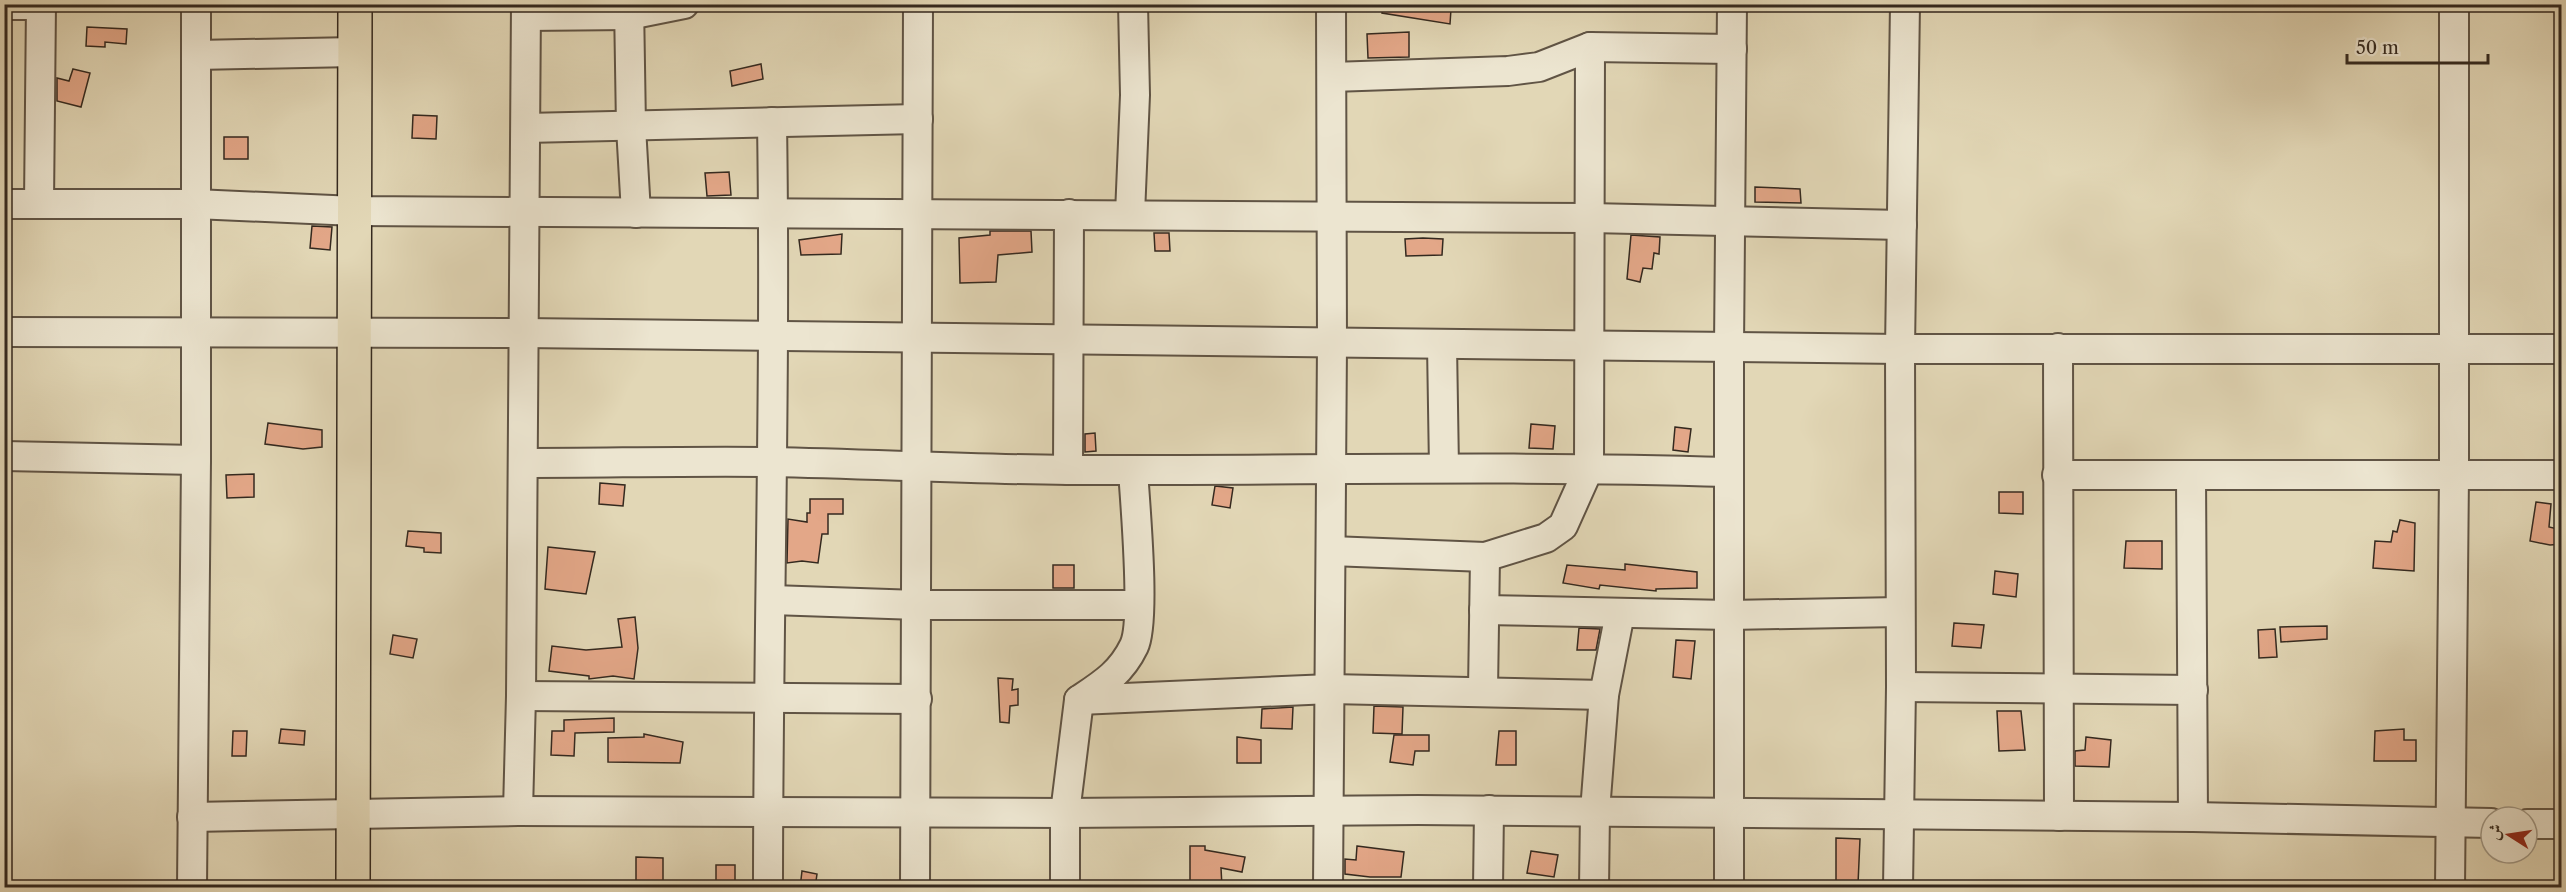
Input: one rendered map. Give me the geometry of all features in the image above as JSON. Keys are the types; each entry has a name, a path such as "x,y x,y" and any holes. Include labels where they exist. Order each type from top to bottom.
{"main road":[{"path":"353,888 355,4"}],"street":[{"path":"192,888 196,460 196,4"},
{"path":"518,811 521,696 526,10 629,10 684,4"},
{"path":"915,888 918,605 915,339 918,4"},
{"path":"1130,214 1135,95 1133,4"},
{"path":"1328,888 1332,344 1331,4"},
{"path":"1729,888 1728,472 1732,4"},
{"path":"1898,888 1901,687 1900,349 1905,4"},
{"path":"2450,888 2454,474 2454,4"},
{"path":"4,5 41,5 39,203"},
{"path":"629,10 631,127 636,213"},
{"path":"1332,77 1539,67 1590,47 1732,49"},
{"path":"1331,551 1485,557 1546,538 1563,526 1589,468 1590,47"},
{"path":"196,55 355,52"},
{"path":"526,128 918,119"},
{"path":"768,888 774,337 772,122"},
{"path":"4,204 195,204 355,211 1590,218 1902,225"},
{"path":"1068,470 1069,214"},
{"path":"4,332 354,335 523,333 1729,348 2562,349"},
{"path":"1442,345 1444,468"},
{"path":"2058,348 2059,816"},
{"path":"4,456 196,460"},
{"path":"523,463 771,462 918,468 1068,470 1331,471 1589,468 1728,472"},
{"path":"1079,700 1113,678 1136,643 1139,605 1133,470"},
{"path":"2057,475 2562,476"},
{"path":"2191,476 2193,817"},
{"path":"1483,690 1485,557"},
{"path":"772,600 918,605 1139,605"},
{"path":"1484,610 1729,615 1900,612"},
{"path":"1594,888 1595,811 1604,695 1620,613"},
{"path":"1901,687 2193,690"},
{"path":"1079,700 1330,688 1483,690 1604,695"},
{"path":"521,696 917,699"},
{"path":"1065,888 1065,813 1079,700"},
{"path":"192,817 518,811 1065,813 1489,810 1899,813 2479,823"},
{"path":"1488,888 1489,810"},
{"path":"2539,824 2562,824"}],"building":[{"path":"1383,4 1423,4 1451,9 1450,24 1382,13"},
{"path":"87,27 127,29 126,44 105,42 105,47 86,46"},
{"path":"1409,32 1409,57 1368,58 1367,34"},
{"path":"761,64 763,79 732,86 730,71"},
{"path":"73,69 90,73 81,107 57,101 57,78 69,81"},
{"path":"413,115 437,116 436,139 412,138"},
{"path":"224,137 248,137 248,159 224,159"},
{"path":"729,172 731,195 707,196 705,173"},
{"path":"1755,187 1800,189 1801,203 1755,202"},
{"path":"312,226 332,227 330,250 310,248"},
{"path":"990,231 1031,231 1032,252 998,255 996,282 960,283 959,238 990,235"},
{"path":"1154,233 1169,233 1170,251 1155,251"},
{"path":"842,234 841,254 801,255 799,240"},
{"path":"1631,235 1660,237 1659,254 1654,253 1652,269 1643,268 1640,282 1627,279"},
{"path":"1405,239 1443,239 1442,255 1406,256"},
{"path":"268,423 322,430 322,447 303,449 265,444"},
{"path":"1531,424 1555,426 1553,449 1529,448"},
{"path":"1675,427 1691,429 1688,452 1673,450"},
{"path":"1095,433 1096,451 1085,452 1085,434"},
{"path":"254,474 254,497 227,498 226,475"},
{"path":"600,483 625,485 623,506 599,504"},
{"path":"1215,486 1233,488 1230,508 1212,505"},
{"path":"1999,492 2023,492 2023,514 1999,513"},
{"path":"810,499 843,499 843,514 828,514 828,534 822,534 818,563 802,561 787,563 788,519 807,522 807,513 810,513"},
{"path":"2536,502 2551,504 2549,527 2562,530 2562,544 2550,545 2530,541"},
{"path":"2400,520 2415,523 2414,571 2373,568 2375,541 2391,542 2393,531 2397,532"},
{"path":"408,531 441,533 441,553 424,552 424,548 406,546"},
{"path":"2126,541 2162,541 2162,569 2124,568"},
{"path":"548,547 595,552 586,594 545,589"},
{"path":"1625,564 1697,572 1697,588 1656,589 1656,591 1600,585 1599,589 1563,583 1567,565 1625,570"},
{"path":"1053,565 1074,565 1074,588 1053,588"},
{"path":"1995,571 2018,574 2016,597 1993,594"},
{"path":"635,617 638,648 634,679 613,676 589,679 589,676 549,671 552,646 586,650 622,647 618,619"},
{"path":"1954,623 1984,625 1981,648 1952,646"},
{"path":"2327,626 2327,639 2281,642 2280,627"},
{"path":"1579,628 1600,629 1596,650 1577,650"},
{"path":"2275,629 2277,657 2259,658 2258,630"},
{"path":"393,635 417,639 413,658 390,654"},
{"path":"1676,640 1695,641 1691,679 1673,677"},
{"path":"998,678 1013,679 1012,690 1018,689 1018,705 1010,706 1009,723 1000,722"},
{"path":"1374,706 1403,707 1402,734 1373,733"},
{"path":"1293,707 1292,729 1261,728 1262,709"},
{"path":"1997,711 2021,711 2025,750 1999,751"},
{"path":"614,718 614,732 575,733 574,756 551,755 552,731 564,731 564,720"},
{"path":"281,729 305,731 304,745 279,743"},
{"path":"2404,729 2404,740 2416,740 2416,761 2374,761 2375,731"},
{"path":"233,731 247,731 246,756 232,756"},
{"path":"1499,731 1516,731 1516,765 1496,765"},
{"path":"644,734 683,742 680,763 608,762 608,738 644,737"},
{"path":"1394,735 1429,735 1429,751 1415,751 1413,765 1390,762"},
{"path":"1237,737 1261,740 1261,763 1237,763"},
{"path":"2086,737 2111,740 2109,767 2075,766 2075,751 2085,750"},
{"path":"1836,838 1860,839 1858,884 1849,885 1849,888 1836,888"},
{"path":"1190,846 1205,846 1205,850 1245,857 1242,872 1221,868 1222,887 1190,888"},
{"path":"1357,846 1404,852 1401,877 1345,874 1345,859 1356,860"},
{"path":"1531,851 1558,855 1554,877 1527,873"},
{"path":"636,857 663,858 663,888 636,888"},
{"path":"716,865 735,865 735,888 716,888"},
{"path":"802,871 817,874 815,888 800,888"}]}
